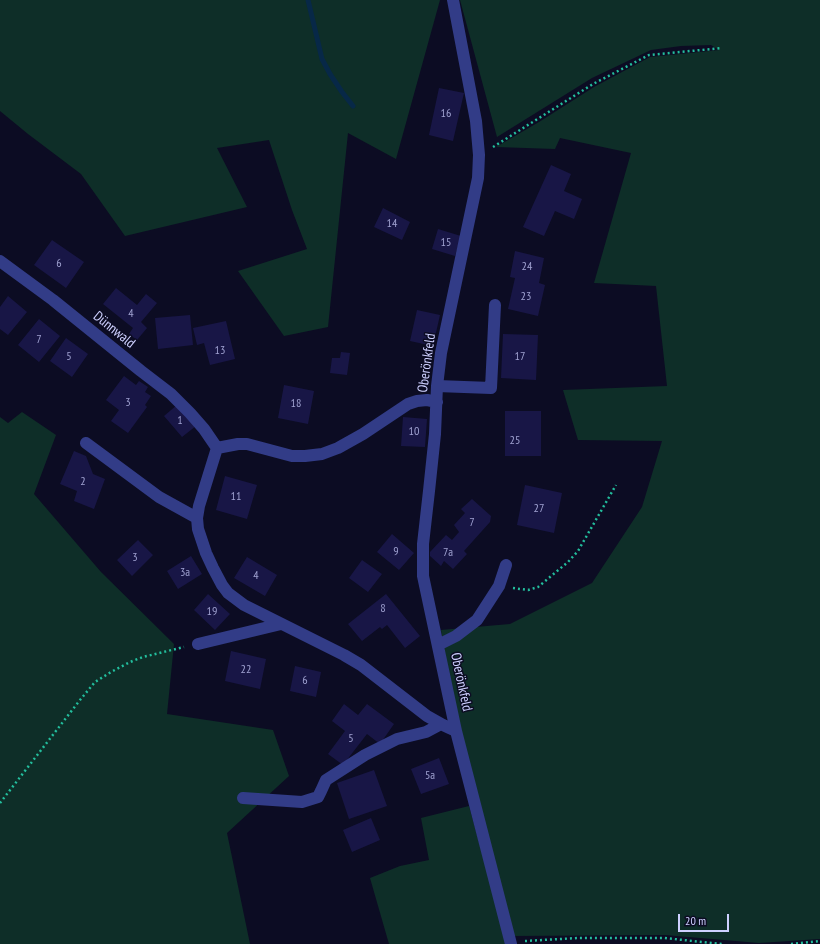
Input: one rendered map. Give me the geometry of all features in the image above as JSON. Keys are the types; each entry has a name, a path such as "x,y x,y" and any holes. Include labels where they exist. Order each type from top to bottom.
{"street":[{"name":"Oberönkfeld","path":"453,0 476,121 479,155 478,178 441,353 424,531 423,576 456,731 511,943"},
{"name":"Dünnwald","path":"0,261 53,300 140,371 171,394 190,412 204,429 216,448"},
{"path":"437,386 490,388 495,306"},
{"path":"216,448 247,444 292,456 322,454 338,448 363,434 408,404 427,400 437,402"},
{"path":"86,443 159,497 197,518"},
{"name":"Oberönkfeld","path":"216,448 197,518 198,529 206,553 222,585 228,593 244,605 361,665 427,716 456,731"},
{"path":"438,645 456,636 477,620 499,586 506,565"},
{"path":"198,644 281,624"},
{"path":"243,798 302,802 318,797 326,780 365,755 397,739 426,732 441,724"}],"path":[{"path":"479,155 593,84 650,55 722,48"},
{"path":"499,586 528,590 538,587 568,562 578,550 616,485"},
{"path":"0,803 95,682 130,662 143,657 198,644"},
{"path":"511,943 578,938 656,938 722,944"},
{"path":"791,944 820,941"}],"green space":[{"path":"0,0 440,0 396,159 348,133 328,327 284,336 238,271 307,249 292,210 269,140 217,148 247,207 125,236 81,174 0,111"},
{"path":"460,0 820,0 820,939 759,943 665,935 512,936 451,689 441,630 510,624 592,583 642,507 662,441 578,440 563,390 667,386 656,286 594,283 631,153 560,138 555,149 496,147 594,87 650,57 719,50 711,45 681,46 651,50 592,78 497,137"},
{"path":"22,412 56,435 34,494 101,572 174,644 167,714 273,730 289,776 227,833 250,944 0,944 0,417 8,423"},
{"path":"469,806 507,944 389,944 370,878 400,866 429,860 421,818"}],"building":[{"path":"439,88 464,93 453,141 429,135"},
{"path":"551,165 571,174 564,191 582,199 574,219 555,211 544,236 523,227"},
{"path":"383,208 410,222 402,240 374,227"},
{"path":"438,229 461,236 455,256 432,249"},
{"path":"52,240 84,262 66,288 34,265"},
{"path":"515,251 544,258 539,283 545,285 538,316 508,309 515,278 510,277"},
{"path":"116,288 137,305 146,294 157,303 141,322 147,328 137,340 129,334 133,328 103,304"},
{"path":"8,296 27,312 8,335 0,329 0,307"},
{"path":"417,310 440,315 433,346 410,341"},
{"path":"190,315 193,345 158,349 155,318"},
{"path":"39,319 60,336 39,362 18,345"},
{"path":"226,321 235,359 210,365 204,343 197,345 193,328"},
{"path":"503,334 538,335 536,380 501,378"},
{"path":"66,338 88,354 72,377 50,361"},
{"path":"341,352 350,353 347,375 330,373 332,358 340,358"},
{"path":"124,376 136,385 139,381 148,387 145,392 151,396 145,405 147,407 128,433 111,421 119,410 106,400"},
{"path":"284,385 314,391 308,424 278,418"},
{"path":"177,405 196,426 182,437 164,416"},
{"path":"505,411 541,411 541,456 505,456"},
{"path":"403,417 427,419 425,447 401,446"},
{"path":"74,451 86,456 93,474 105,479 94,509 74,501 77,491 60,484"},
{"path":"225,476 257,485 247,519 216,510"},
{"path":"525,485 562,493 554,533 517,525"},
{"path":"472,499 491,516 490,522 464,551 467,554 453,569 444,561 441,566 430,556 430,552 446,535 452,540 459,532 454,525 465,513 461,509"},
{"path":"392,534 414,553 399,570 377,552"},
{"path":"138,540 153,555 132,576 117,560"},
{"path":"191,556 202,574 178,589 167,571"},
{"path":"247,557 277,575 265,596 234,578"},
{"path":"362,560 382,574 368,592 349,578"},
{"path":"208,594 230,614 215,630 194,610"},
{"path":"386,594 420,636 405,648 387,625 382,629 380,627 362,641 348,624"},
{"path":"231,651 266,659 260,689 225,681"},
{"path":"295,666 321,672 316,697 290,691"},
{"path":"344,704 358,715 367,704 394,724 380,744 367,734 343,765 328,754 345,731 332,721"},
{"path":"439,758 449,784 421,794 411,769"},
{"path":"374,770 387,806 349,819 337,783"},
{"path":"371,818 380,840 352,852 343,830"}],"waterway":[{"path":"308,0 322,59 330,74 353,106"}]}
